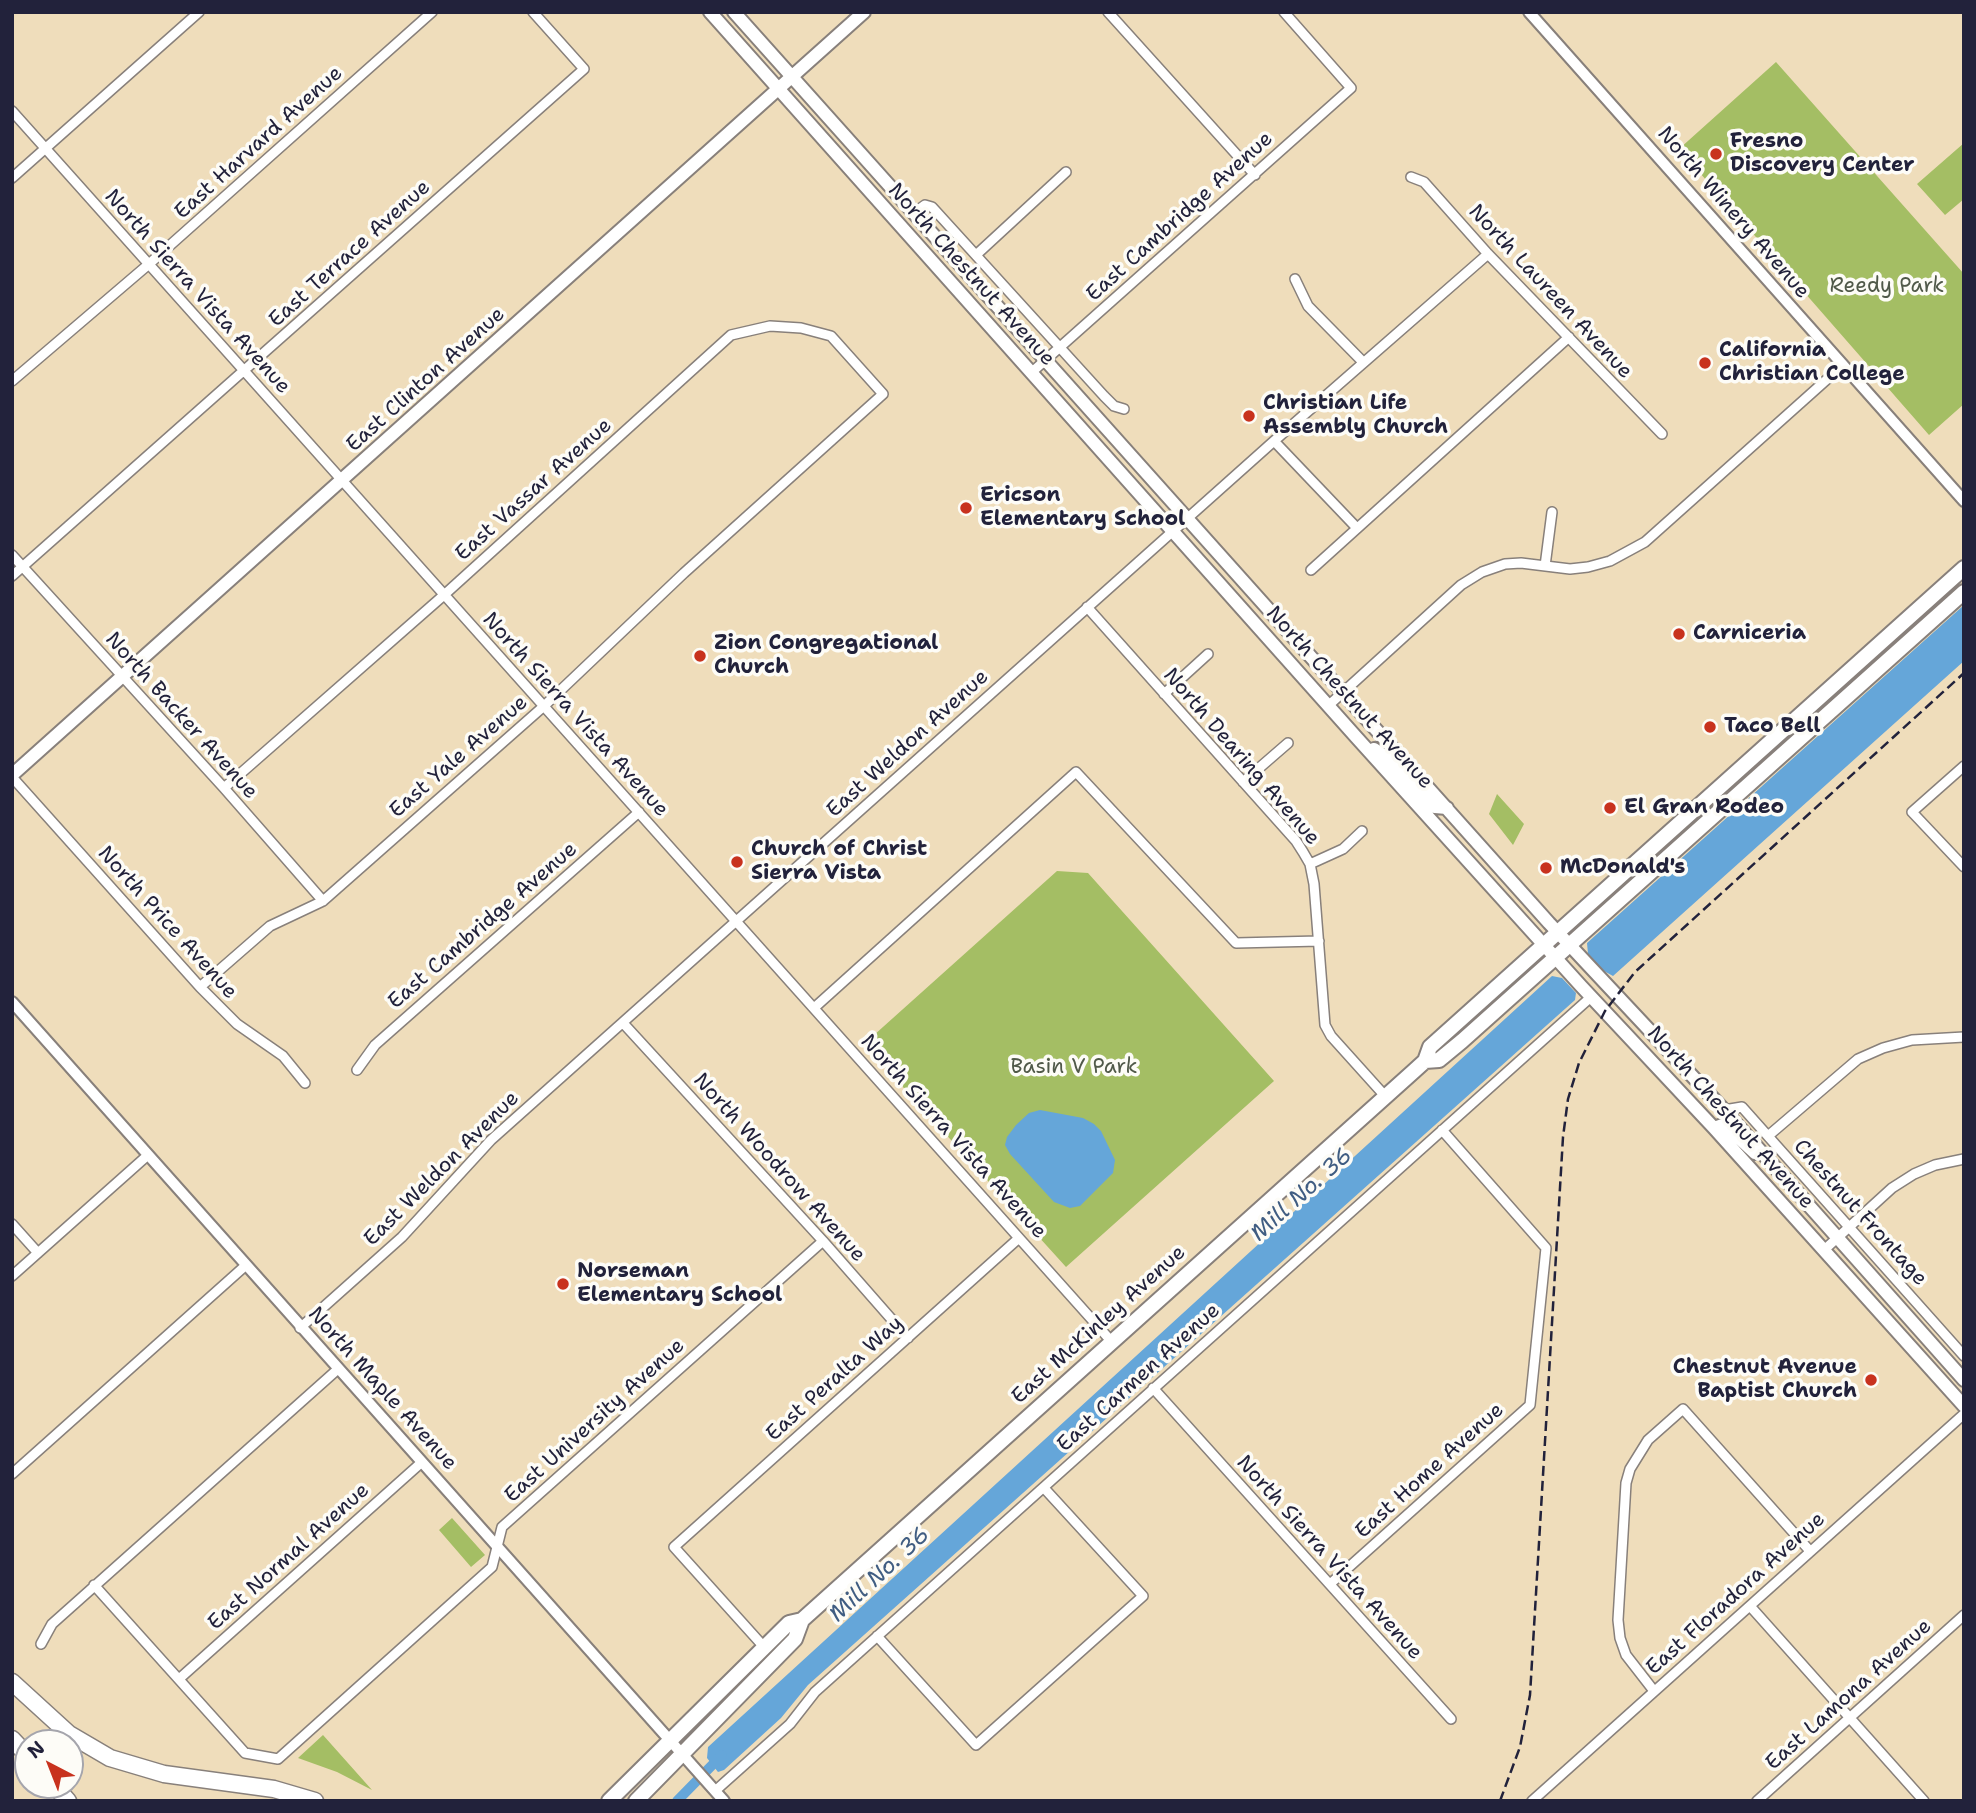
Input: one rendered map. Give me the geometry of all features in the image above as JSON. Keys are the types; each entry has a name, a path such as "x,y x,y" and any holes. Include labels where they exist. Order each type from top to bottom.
{"highway":[{"path":"12,1682 69,1734 110,1758 164,1774 274,1788 315,1801"}],"main road":[{"name":"North Chestnut Avenue","path":"710,12 1357,738 1964,1406"},
{"name":"North Chestnut Avenue","path":"734,12 1558,933 1724,1110 1964,1380"},
{"name":"East Clinton Avenue","path":"12,776 864,12"},
{"name":"East McKinley Avenue","path":"636,1801 687,1760 794,1639 802,1620 1425,1061 1430,1047 1964,568"},
{"name":"East McKinley Avenue","path":"1425,1061 1439,1060 1964,592"},
{"path":"1667,859 1696,821 1775,749 1779,740 1777,736"},
{"path":"1357,738 1390,760 1428,802 1435,807 1447,808"},
{"path":"1591,997 1621,1002"},
{"path":"1714,1128 1722,1125 1727,1127 1748,1149 1765,1156"},
{"name":"East McKinley Avenue","path":"609,1801 789,1623 802,1620"}],"street":[{"path":"12,178 198,12"},
{"name":"East Harvard Avenue","path":"12,381 149,264 432,12"},
{"name":"East Terrace Avenue","path":"12,576 584,69 533,12"},
{"path":"1108,12 1255,175"},
{"name":"East Cambridge Avenue","path":"1032,372 1351,88 1284,12"},
{"name":"North Winery Avenue","path":"1529,12 1964,501"},
{"name":"North Sierra Vista Avenue","path":"12,111 1112,1342"},
{"path":"976,254 1066,172"},
{"name":"North Laureen Avenue","path":"1411,177 1424,182 1488,254 1662,435"},
{"name":"North Chestnut Avenue","path":"914,213 925,205 931,206 1109,402 1124,409"},
{"name":"East Weldon Avenue","path":"300,1328 402,1237 491,1140 1087,607 1488,254"},
{"path":"1295,279 1308,306 1363,362"},
{"name":"East Vassar Avenue","path":"225,788 444,595 731,335 770,326 801,328 831,336 883,394"},
{"path":"1311,570 1569,337"},
{"path":"1329,705 1461,585 1482,572 1521,563 1570,569 1588,567 1610,561 1646,542 1843,365"},
{"name":"East Yale Avenue","path":"200,987 270,926 323,901 544,706 684,573 883,394"},
{"path":"1274,441 1356,527"},
{"path":"1545,566 1552,512"},
{"name":"North Backer Avenue","path":"12,555 225,788 323,901"},
{"name":"North Dearing Avenue","path":"1087,607 1296,841 1310,864 1314,884 1325,1025 1331,1036 1385,1096"},
{"path":"1164,694 1208,654"},
{"path":"1243,782 1288,743"},
{"path":"1964,766 1912,811 1964,867"},
{"path":"814,1008 1076,772 1236,943 1319,941"},
{"name":"North Price Avenue","path":"12,776 200,987 237,1024 283,1056 305,1083"},
{"name":"East Cambridge Avenue","path":"356,1070 375,1045 639,812"},
{"path":"1310,864 1343,849 1362,831"},
{"name":"East Carmen Avenue","path":"715,1791 790,1724 815,1692 1591,997"},
{"name":"North Maple Avenue","path":"12,1002 724,1801"},
{"name":"North Woodrow Avenue","path":"623,1023 908,1338"},
{"path":"1768,1136 1858,1059 1912,1040 1964,1037"},
{"name":"Chestnut Frontage","path":"1724,1110 1742,1107 1964,1356"},
{"name":"East Home Avenue","path":"1330,1584 1530,1405 1546,1248 1442,1130"},
{"path":"12,1276 148,1155"},
{"path":"1824,1250 1892,1188 1914,1174 1954,1159 1964,1159"},
{"path":"12,1224 37,1253"},
{"name":"East Peralta Way","path":"764,1647 674,1547 1020,1238"},
{"name":"East University Avenue","path":"179,1679 245,1753 278,1759 492,1567 502,1527 823,1241"},
{"path":"12,1475 245,1266"},
{"path":"41,1644 52,1624 94,1585 338,1369"},
{"name":"North Sierra Vista Avenue","path":"1153,1388 1451,1719"},
{"path":"1654,1691 1626,1655 1618,1620 1623,1497 1630,1469 1648,1440 1683,1409 1810,1551"},
{"name":"East Floradora Avenue","path":"1532,1801 1964,1414"},
{"name":"East Normal Avenue","path":"179,1679 422,1462"},
{"path":"877,1636 976,1745 1143,1596 1044,1488"},
{"path":"94,1585 179,1679"},
{"path":"1750,1606 1924,1801"},
{"name":"East Lamona Avenue","path":"1757,1801 1964,1615"}],"green space":[{"name":"Reedy Park","path":"1776,62 1964,274 1964,404 1929,435 1679,149"},
{"path":"1964,143 1964,199 1945,215 1917,184"},
{"path":"1497,794 1524,824 1513,845 1489,814"},
{"name":"Basin V Park","path":"1057,871 1088,873 1274,1081 1066,1267 864,1044"},
{"path":"452,1518 485,1555 471,1567 439,1530"},
{"path":"323,1735 372,1790 337,1772 298,1758"}],"water":[{"path":"1964,605 1964,661 1613,976 1602,970 1588,954 1587,943"},
{"path":"1552,976 1562,978 1576,993 1575,1000 808,1685 781,1718 724,1770 718,1772 707,1758 708,1747"},
{"path":"1040,1110 1083,1118 1094,1124 1101,1131 1115,1160 1113,1173 1080,1206 1070,1208 1054,1202 1005,1145 1007,1137 1016,1125 1029,1113"}],"waterway":[{"name":"Mill No. 36","path":"677,1801 722,1755"}],"railway":[{"path":"1500,1801 1520,1747 1530,1695 1563,1137 1568,1099 1579,1063 1605,1011 1635,972 1964,673"}],"place":[{"name":"Fresno Discovery Center","path":"1716,154"},
{"name":"California Christian College","path":"1705,363"},
{"name":"Christian Life Assembly Church","path":"1249,416"},
{"name":"Ericson Elementary School","path":"966,508"},
{"name":"Carniceria","path":"1679,634"},
{"name":"Zion Congregational Church","path":"700,656"},
{"name":"Taco Bell","path":"1710,727"},
{"name":"El Gran Rodeo","path":"1610,808"},
{"name":"Church of Christ Sierra Vista","path":"737,862"},
{"name":"McDonald's","path":"1546,868"},
{"name":"Norseman Elementary School","path":"563,1284"},
{"name":"Chestnut Avenue Baptist Church","path":"1871,1380"}]}
